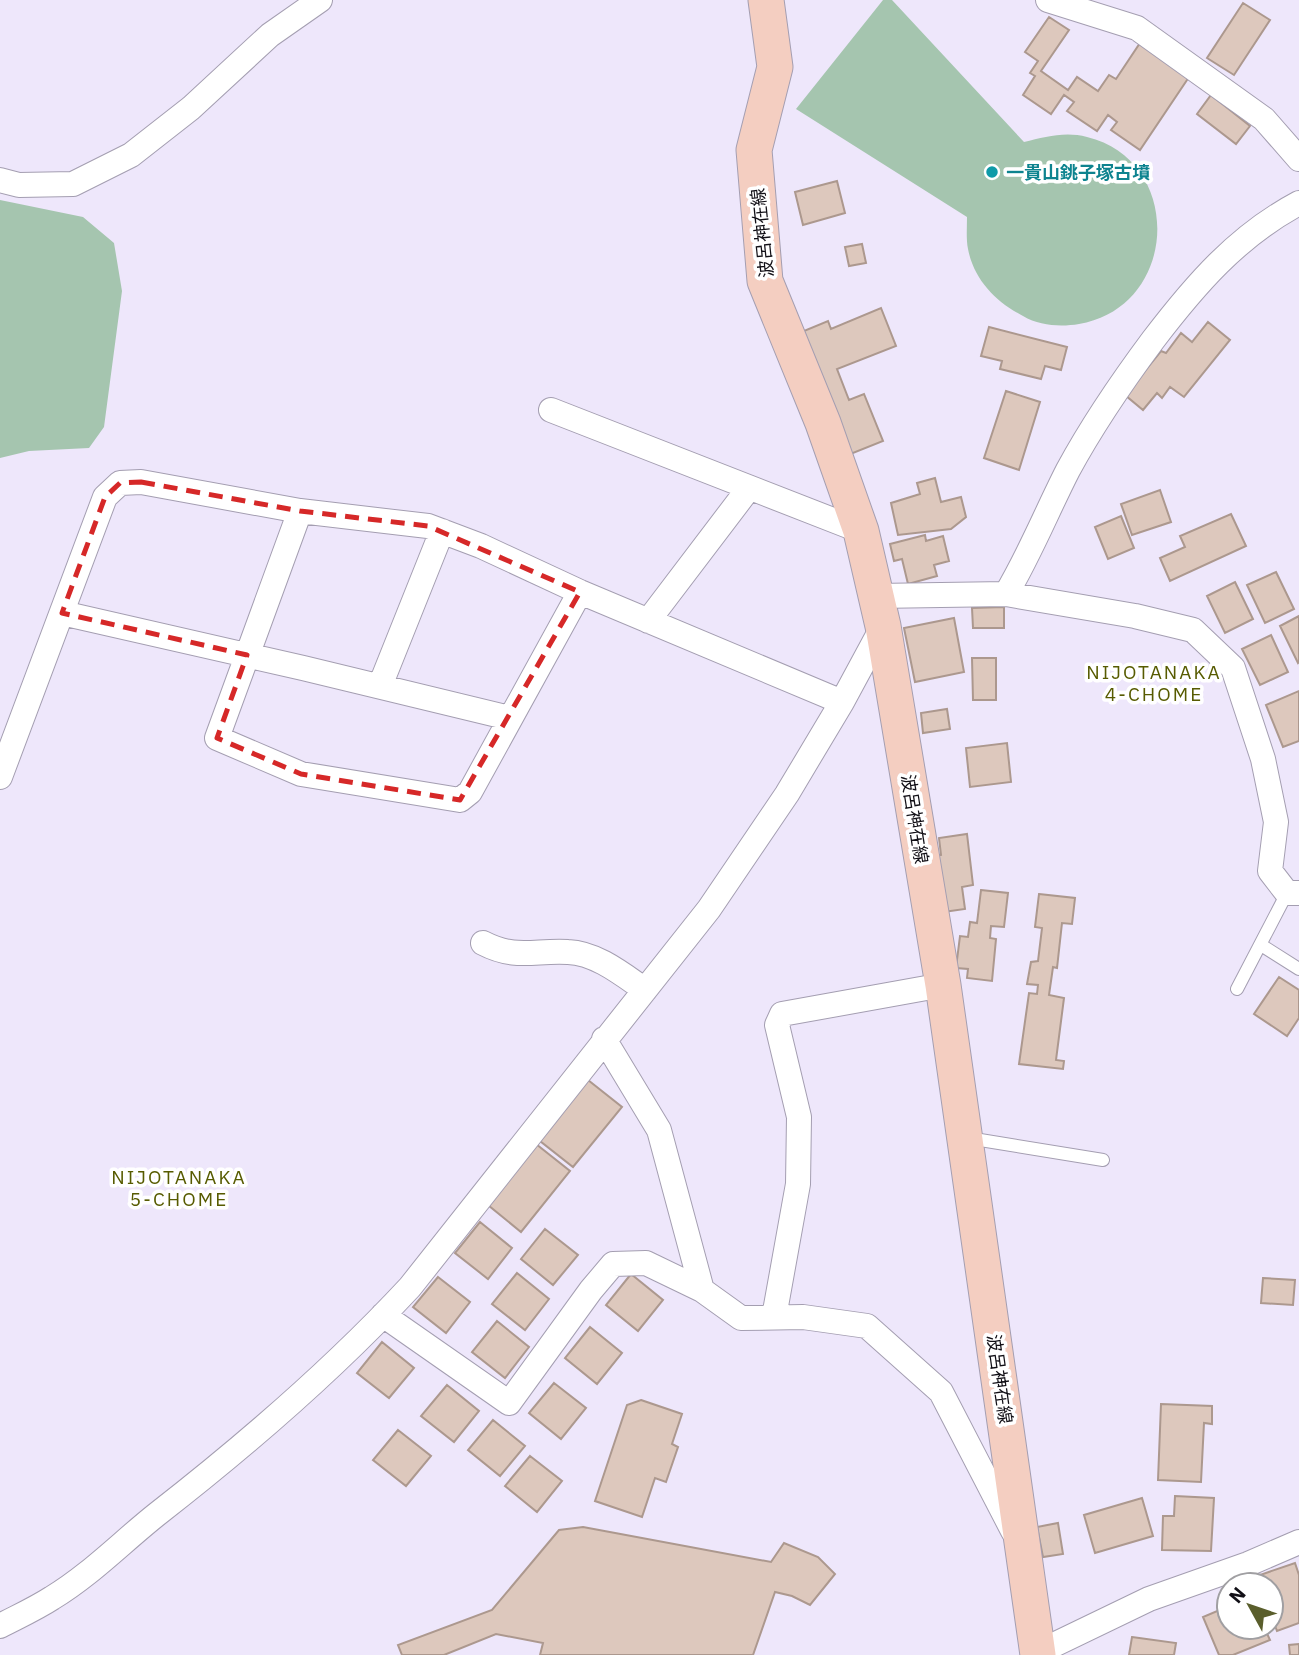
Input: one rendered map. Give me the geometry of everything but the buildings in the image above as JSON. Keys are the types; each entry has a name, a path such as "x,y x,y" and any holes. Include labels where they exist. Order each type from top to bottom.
{"main road":[{"name":"波呂神在線","path":"766,0 775,67 754,150 765,281 823,423 861,531 880,611 943,985 1037,1654"}],"street":[{"path":"0,180 19,185 73,184 131,155 191,108 270,35 320,0"},
{"path":"1048,0 1138,28 1264,119 1299,159"},
{"path":"1006,594 1025,562 1067,472 1110,398 1188,293 1229,250 1271,218 1299,203"},
{"path":"551,410 861,531"},
{"path":"0,777 105,497 120,483 141,482 300,511 428,526 481,546 580,592 842,702"},
{"path":"648,621 750,488"},
{"path":"300,511 218,738 300,774 460,800 470,792 580,592"},
{"path":"380,686 442,531"},
{"path":"0,1626 53,1598 94,1568 260,1432 313,1385 410,1287 709,909 787,794 842,702 880,611 1006,594 1135,616 1193,630 1233,668 1263,759 1276,822 1270,871 1293,893"},
{"path":"62,612 510,719"},
{"path":"483,943 501,952 534,954 569,951 590,957 612,968 645,989"},
{"path":"774,1317 798,1184 799,1117 777,1026 782,1014 943,985"},
{"path":"604,1039 659,1130 702,1290"},
{"path":"383,1315 509,1403 613,1264 646,1263 702,1290 741,1318 803,1317 867,1326 941,1392 1025,1554"},
{"path":"1037,1654 1149,1599 1248,1564 1299,1542"}],"lane":[{"path":"1237,989 1293,893"},
{"path":"1261,945 1299,969"},
{"path":"965,1137 1103,1160"}],"highlighted area":[{"path":"141,482 300,511 428,526 580,592 460,800 301,774 217,738 247,655 62,613 105,497 120,483"}],"green space":[{"path":"883,0 892,0 1024,142 1063,135 1087,137 1119,151 1141,174 1154,202 1157,233 1151,264 1136,291 1112,312 1079,324 1058,325 1036,322 1013,310 995,297 975,271 967,245 967,217 796,109"},
{"path":"0,200 83,217 114,243 122,291 104,427 89,448 29,451 0,458"}],"place":[{"name":"一貴山銚子塚古墳","path":"992,172"}],"district":[{"name":"NIJOTANAKA 4-CHOME","path":"1154,683"},
{"name":"NIJOTANAKA 5-CHOME","path":"179,1188"}]}
